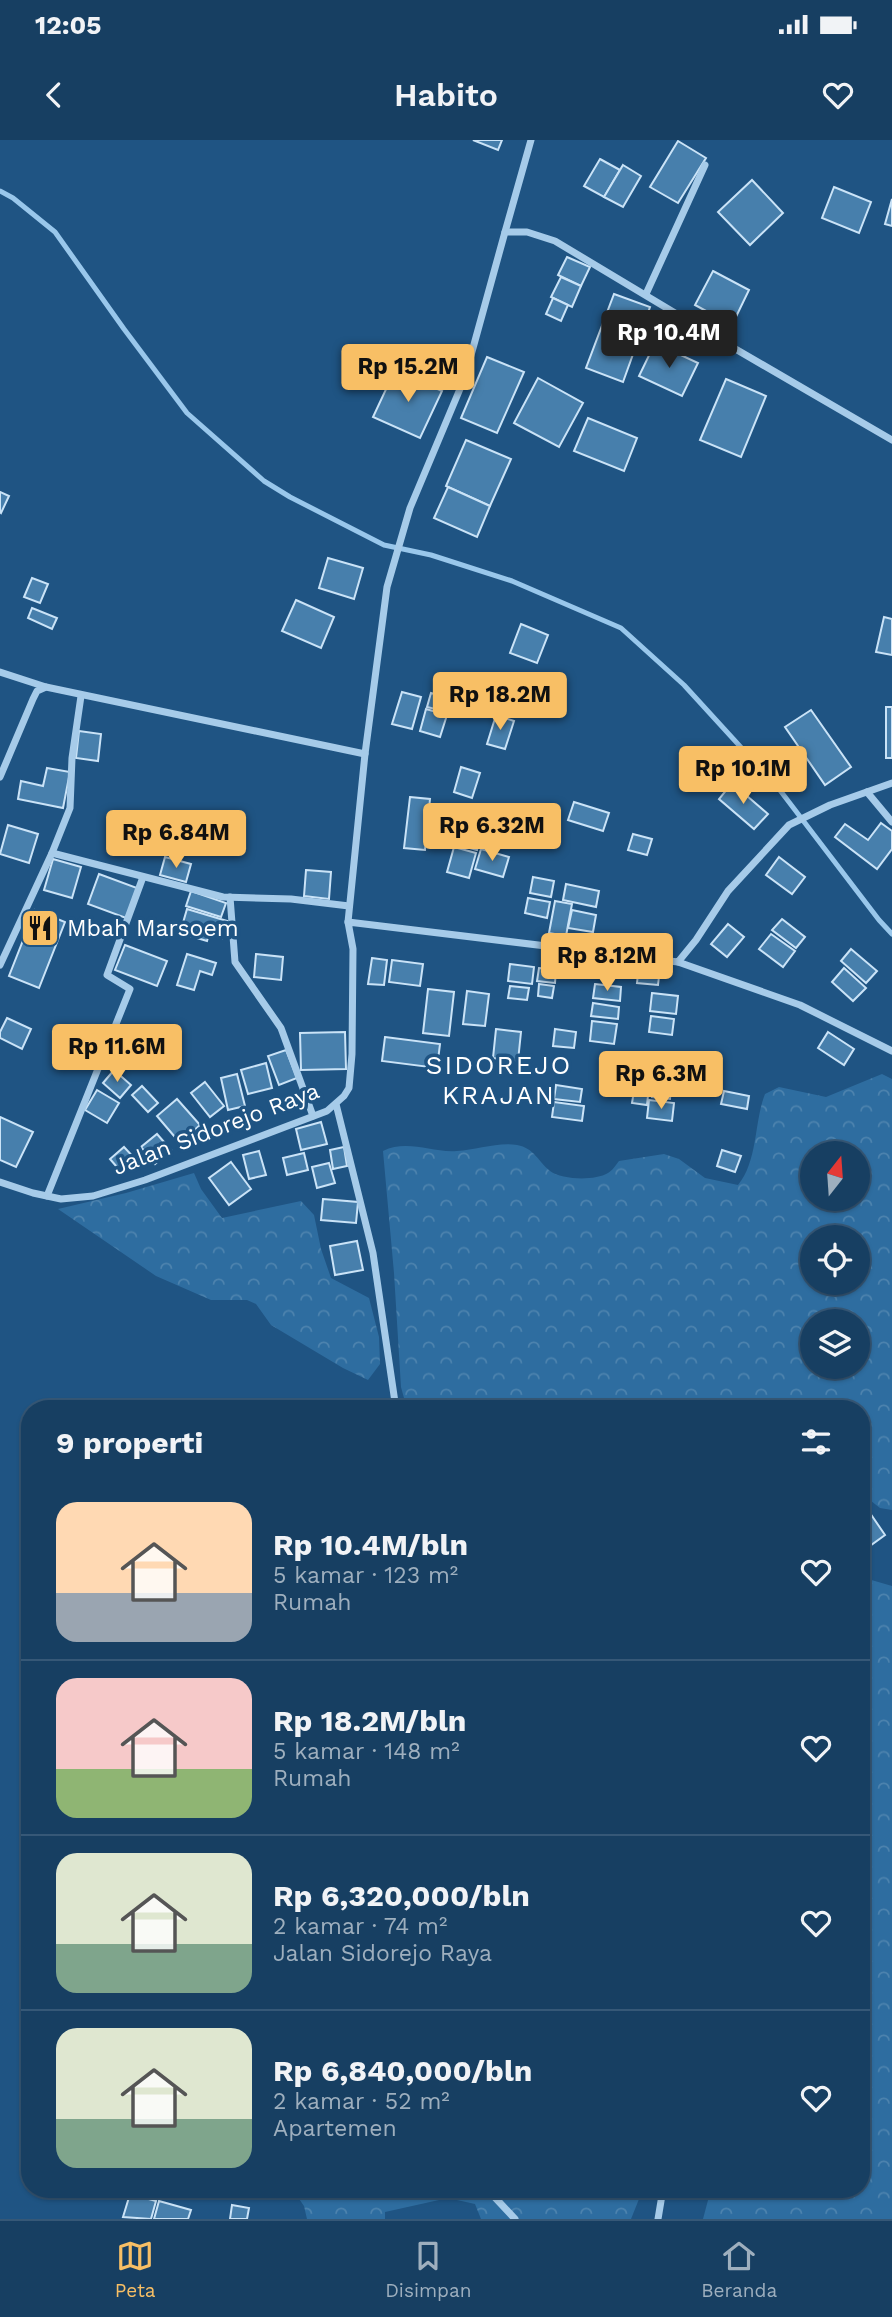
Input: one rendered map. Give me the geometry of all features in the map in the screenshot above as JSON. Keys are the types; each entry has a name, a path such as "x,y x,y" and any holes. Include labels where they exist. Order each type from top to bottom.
{"street":[{"name":"Jalan Sidorejo Raya","path":"0,1182 61,1199 93,1196 145,1180 327,1111 349,1088 353,949 348,922 349,906 387,587 410,508 465,377 531,140"},
{"path":"646,294 705,165"},
{"path":"505,232 527,232 555,241 892,440"},
{"path":"0,672 81,696 365,754"},
{"path":"0,778 37,691 46,687"},
{"path":"0,965 70,808 74,767 72,758 81,696"},
{"path":"678,962 728,891 789,825 830,805 892,783"},
{"path":"867,792 892,822"},
{"path":"52,853 223,898 291,899 349,906"},
{"path":"47,1196 130,989 107,975 143,877"},
{"path":"230,897 234,962 281,1028 313,1116"},
{"path":"348,922 678,962 800,1005 892,1051"},
{"path":"336,1104 373,1253 395,1400"},
{"path":"495,2198 515,2219"},
{"path":"657,2219 661,2198"}],"green space":[{"path":"882,1074 892,1079 892,1510 880,1508 870,1500 870,1400 405,1400 401,1387 383,1151 401,1146 457,1151 517,1145 532,1152 555,1174 579,1178 602,1176 611,1171 619,1161 664,1154 679,1159 705,1178 738,1185 749,1165 765,1094 779,1087 826,1097"},
{"path":"194,1173 201,1189 222,1218 301,1201 314,1215 331,1278 369,1298 379,1337 380,1364 368,1380 271,1325 256,1304 247,1300 211,1300 156,1276 58,1209"},
{"path":"870,1580 892,1586 892,2219 703,2219 709,2198 870,2198"},
{"path":"298,2198 448,2198 385,2212 385,2219 307,2219 304,2206"},
{"path":"448,2198 639,2198 631,2219 481,2219 475,2204"}],"building":[{"path":"473,140 502,140 498,150"},
{"path":"678,141 706,158 678,203 650,187"},
{"path":"600,159 620,170 604,197 584,186"},
{"path":"623,165 641,176 623,207 604,197"},
{"path":"752,180 783,213 750,245 718,212"},
{"path":"834,187 871,202 859,233 822,218"},
{"path":"892,199 892,226 885,224"},
{"path":"567,257 590,267 581,286 558,275"},
{"path":"713,271 749,290 732,325 695,305"},
{"path":"561,277 581,286 572,307 551,297"},
{"path":"614,294 650,307 623,382 586,368"},
{"path":"553,298 568,305 561,321 546,314"},
{"path":"655,343 698,363 682,396 639,376"},
{"path":"487,357 524,372 497,433 461,418"},
{"path":"395,370 442,391 420,438 373,417"},
{"path":"538,378 583,403 559,447 514,423"},
{"path":"726,379 766,396 741,457 700,440"},
{"path":"588,418 637,438 624,471 574,451"},
{"path":"466,440 511,459 490,506 446,486"},
{"path":"448,487 490,506 477,537 434,518"},
{"path":"0,492 9,496 1,513 0,512"},
{"path":"328,558 363,568 354,599 319,588"},
{"path":"32,578 48,584 40,603 24,597"},
{"path":"296,600 334,617 321,648 282,631"},
{"path":"32,608 57,618 52,629 28,618"},
{"path":"884,617 892,619 892,655 876,652"},
{"path":"521,624 548,635 537,663 510,653"},
{"path":"402,692 421,697 412,729 392,724"},
{"path":"431,693 451,699 448,712 427,707"},
{"path":"886,707 892,707 892,758 886,758"},
{"path":"426,709 447,715 440,737 420,731"},
{"path":"811,710 851,767 825,785 785,727"},
{"path":"496,715 514,721 505,749 487,744"},
{"path":"79,731 101,734 98,761 76,758"},
{"path":"461,767 480,773 472,798 454,792"},
{"path":"47,768 70,772 63,808 18,799 21,781 43,786"},
{"path":"732,783 768,814 754,829 719,799"},
{"path":"410,797 430,799 425,850 404,848"},
{"path":"574,802 609,813 603,831 568,820"},
{"path":"496,812 517,819 509,844 487,837"},
{"path":"462,819 484,825 477,850 455,844"},
{"path":"881,823 892,831 892,849 877,869 835,837 845,824 868,840"},
{"path":"8,825 38,834 29,863 0,854"},
{"path":"633,834 652,839 647,855 628,850"},
{"path":"454,847 476,853 469,878 447,872"},
{"path":"481,849 509,857 503,877 475,869"},
{"path":"165,857 191,864 186,882 160,875"},
{"path":"779,857 805,877 792,894 766,875"},
{"path":"53,859 81,867 72,898 44,890"},
{"path":"306,870 331,872 329,899 304,896"},
{"path":"99,874 137,888 126,918 88,904"},
{"path":"533,877 554,881 551,897 530,893"},
{"path":"566,884 599,891 596,907 563,900"},
{"path":"191,891 226,903 221,917 186,906"},
{"path":"528,898 550,902 547,918 525,913"},
{"path":"555,901 572,904 566,936 549,933"},
{"path":"187,909 227,921 222,938 209,934 207,941 180,933"},
{"path":"35,910 65,922 39,988 9,976"},
{"path":"572,910 596,915 593,932 568,928"},
{"path":"782,919 805,937 796,948 772,930"},
{"path":"728,924 744,937 727,957 711,944"},
{"path":"771,934 795,951 783,967 759,949"},
{"path":"125,945 167,961 157,986 115,970"},
{"path":"851,949 877,971 866,983 841,961"},
{"path":"187,954 216,963 212,975 200,971 194,990 177,985"},
{"path":"256,954 283,957 281,980 254,977"},
{"path":"372,958 387,960 384,985 368,984"},
{"path":"392,960 423,964 420,986 389,982"},
{"path":"510,964 534,967 532,984 508,981"},
{"path":"639,965 660,968 658,985 637,983"},
{"path":"539,968 556,970 555,983 537,981"},
{"path":"844,968 866,988 853,1001 832,982"},
{"path":"539,984 554,986 552,998 538,996"},
{"path":"595,984 621,987 620,1001 593,998"},
{"path":"510,986 529,988 527,1000 508,998"},
{"path":"428,989 454,992 449,1036 423,1033"},
{"path":"467,991 489,994 485,1026 463,1024"},
{"path":"652,993 678,996 676,1014 650,1011"},
{"path":"593,1003 619,1007 618,1019 591,1016"},
{"path":"651,1016 674,1019 672,1035 649,1032"},
{"path":"7,1018 31,1029 22,1049 0,1038"},
{"path":"592,1021 617,1024 614,1044 590,1041"},
{"path":"496,1029 521,1032 518,1061 493,1058"},
{"path":"555,1029 576,1032 574,1048 553,1046"},
{"path":"345,1032 346,1069 301,1070 300,1033"},
{"path":"828,1032 854,1049 844,1065 818,1048"},
{"path":"385,1037 440,1044 437,1068 382,1061"},
{"path":"286,1050 297,1078 279,1085 268,1056"},
{"path":"266,1063 272,1088 248,1094 241,1070"},
{"path":"655,1066 673,1068 670,1099 652,1097"},
{"path":"114,1070 131,1085 120,1098 103,1083"},
{"path":"237,1074 245,1106 228,1110 221,1078"},
{"path":"205,1082 224,1106 210,1117 191,1093"},
{"path":"556,1085 582,1089 580,1102 554,1099"},
{"path":"635,1085 649,1086 647,1105 632,1103"},
{"path":"142,1086 158,1103 148,1112 132,1095"},
{"path":"97,1090 119,1103 107,1123 85,1110"},
{"path":"724,1091 749,1096 747,1109 721,1104"},
{"path":"177,1099 200,1125 180,1143 157,1116"},
{"path":"649,1100 674,1103 672,1121 647,1118"},
{"path":"554,1102 584,1106 582,1121 552,1117"},
{"path":"0,1117 33,1132 16,1167 0,1160"},
{"path":"321,1122 327,1144 301,1150 296,1129"},
{"path":"157,1134 171,1150 155,1164 141,1147"},
{"path":"124,1147 137,1161 123,1174 110,1159"},
{"path":"344,1147 347,1166 333,1169 330,1150"},
{"path":"722,1150 741,1156 735,1172 717,1166"},
{"path":"259,1151 266,1175 249,1179 243,1155"},
{"path":"304,1153 308,1170 287,1175 283,1158"},
{"path":"231,1162 251,1189 229,1205 209,1178"},
{"path":"329,1163 335,1183 317,1188 312,1167"},
{"path":"323,1199 358,1202 356,1223 321,1220"},
{"path":"357,1241 363,1270 335,1275 330,1246"},
{"path":"870,1513 885,1535 870,1546"},
{"path":"129,2198 156,2201 151,2219 123,2217"},
{"path":"159,2201 191,2210 188,2219 154,2219"},
{"path":"232,2205 249,2208 247,2219 230,2219"}],"waterway":[{"path":"0,191 13,198 55,232 187,413 264,481 384,545 431,555 512,581 621,628 684,685 779,789 892,934"}],"place":[{"name":"Mbah Marsoem","path":"40,928"}],"district":[{"name":"SIDOREJO KRAJAN","path":"499,1080"}]}
